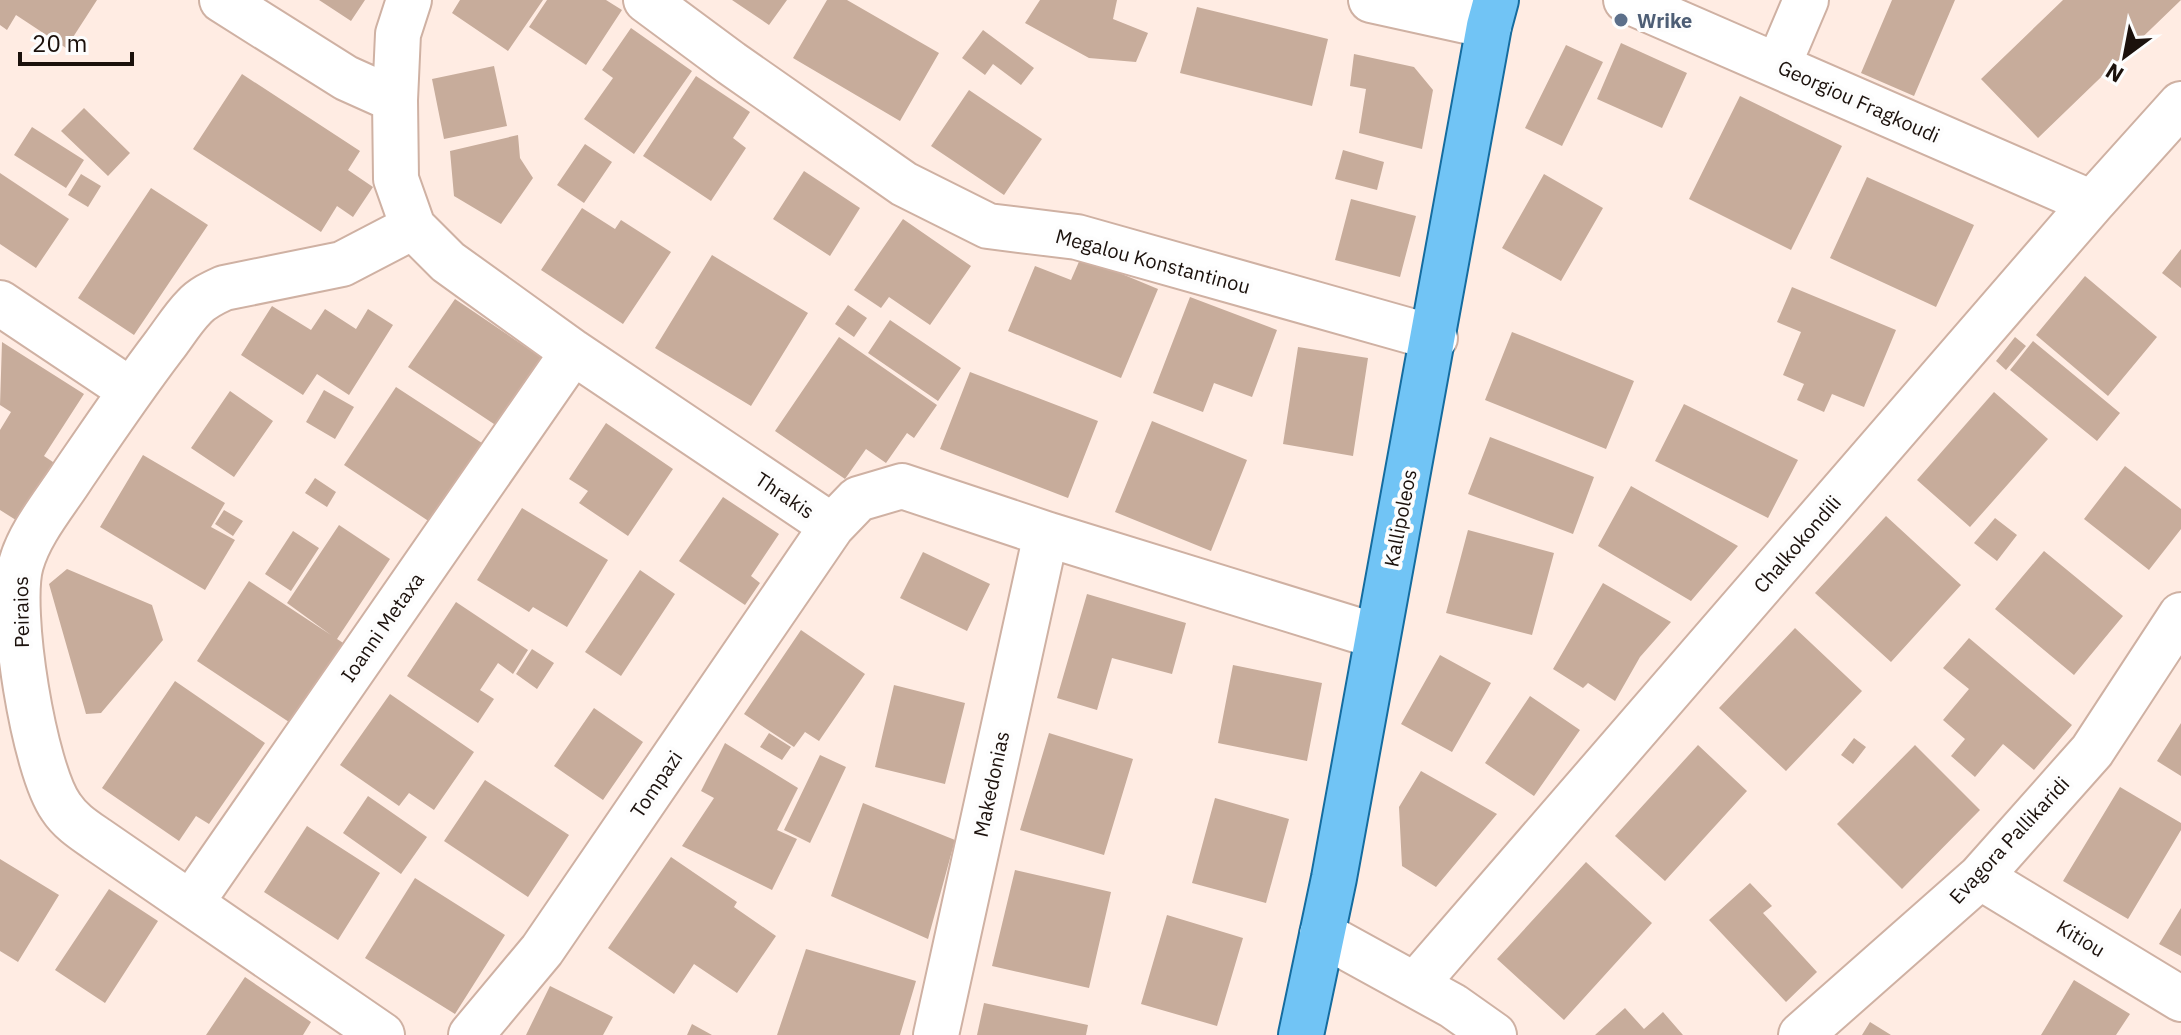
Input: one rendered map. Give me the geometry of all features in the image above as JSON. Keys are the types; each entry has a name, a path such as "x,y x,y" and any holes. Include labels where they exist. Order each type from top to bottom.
{"main road":[{"name":"Kallipoleos","path":"1301,1035 1435,338 1493,13"}],"street":[{"path":"222,0 346,78 395,100"},
{"name":"Thrakis","path":"409,0 398,34 396,179 413,227 448,262 573,352 832,526 858,499 902,486 1376,636"},
{"name":"Megalou Konstantinou","path":"646,0 904,184 988,226 1077,237 1435,338"},
{"path":"1371,0 1493,13"},
{"name":"Georgiou Fragkoudi","path":"1626,0 2092,203"},
{"path":"1778,66 1806,0"},
{"name":"Chalkokondili","path":"1415,985 2181,104"},
{"name":"Peiraios","path":"382,1035 73,821 52,792 16,715 20,639 17,594 21,564 34,534 130,390 194,307 208,295 224,288 342,264 413,227"},
{"path":"0,303 130,390"},
{"name":"Ioanni Metaxa","path":"191,903 573,352"},
{"name":"Tompazi","path":"471,1035 542,950 832,526"},
{"name":"Makedonias","path":"936,1035 1046,534"},
{"name":"Evagora Pallikaridi","path":"1801,1035 1980,877 2092,751 2181,615"},
{"name":"Kitiou","path":"1980,877 2181,999"},
{"path":"1322,934 1474,1019 1494,1035"}],"building":[{"path":"0,0 97,0 66,48 16,15 7,30 0,25"},
{"path":"319,0 365,0 351,21"},
{"path":"460,0 543,0 508,51 452,13"},
{"path":"547,0 606,0 622,10 586,65 529,27"},
{"path":"732,0 787,0 769,25"},
{"path":"827,0 847,0 939,53 900,121 793,58"},
{"path":"1040,0 1117,0 1113,19 1148,33 1136,62 1089,58 1025,23"},
{"path":"1892,0 1955,0 1914,96 1861,73"},
{"path":"2063,0 2181,0 2038,138 1981,79"},
{"path":"1197,7 1328,39 1312,106 1180,73"},
{"path":"631,28 692,71 634,154 584,119 613,78 602,70"},
{"path":"983,30 1034,68 1021,85 993,64 985,75 962,58"},
{"path":"1621,43 1687,73 1662,128 1597,99"},
{"path":"1566,45 1603,62 1562,146 1525,128"},
{"path":"1354,54 1414,67 1433,90 1422,149 1359,133 1366,89 1350,86"},
{"path":"494,66 507,126 444,139 432,79"},
{"path":"242,74 360,151 348,170 373,187 353,217 337,206 321,232 193,149"},
{"path":"696,76 750,112 733,138 746,148 711,201 643,156"},
{"path":"969,90 1042,139 1004,195 931,146"},
{"path":"1740,96 1842,146 1791,250 1689,199"},
{"path":"84,108 130,153 108,176 61,131"},
{"path":"32,127 84,160 66,188 14,155"},
{"path":"518,135 520,158 533,178 501,224 454,196 450,151"},
{"path":"585,144 612,162 584,203 557,185"},
{"path":"1343,150 1384,162 1377,190 1335,179"},
{"path":"804,171 860,208 830,256 773,219"},
{"path":"0,173 69,219 36,268 0,244"},
{"path":"81,174 101,186 88,207 68,195"},
{"path":"1544,174 1603,208 1561,281 1502,248"},
{"path":"1867,177 1974,225 1936,307 1830,258"},
{"path":"151,188 208,225 134,335 78,298"},
{"path":"1351,199 1416,216 1400,277 1335,260"},
{"path":"582,208 615,229 621,220 671,252 623,324 541,270"},
{"path":"903,219 971,266 930,325 889,297 881,308 854,290"},
{"path":"2181,249 2181,288 2162,273"},
{"path":"712,255 808,313 751,406 655,348"},
{"path":"1081,257 1158,289 1121,378 1008,331 1035,266 1071,280"},
{"path":"2085,276 2157,337 2108,396 2036,335"},
{"path":"1792,287 1896,330 1864,407 1832,394 1824,412 1797,400 1804,384 1783,375 1801,332 1777,322"},
{"path":"1190,297 1277,330 1252,397 1214,383 1203,412 1153,393"},
{"path":"455,299 542,358 497,426 408,367"},
{"path":"848,305 867,318 854,337 835,324"},
{"path":"272,306 311,330 325,309 356,329 368,309 393,325 349,395 317,374 303,395 241,355"},
{"path":"890,320 961,368 938,401 868,353"},
{"path":"1512,332 1634,381 1606,449 1485,400"},
{"path":"839,337 937,405 914,438 907,433 886,463 866,449 845,479 775,431"},
{"path":"2015,337 2026,346 2006,370 1996,361"},
{"path":"2033,341 2120,413 2097,441 2010,370"},
{"path":"2,342 84,394 44,456 56,464 19,522 0,510 0,430 11,412 0,405"},
{"path":"1298,347 1368,358 1353,456 1283,444"},
{"path":"970,372 1098,421 1068,498 940,449"},
{"path":"396,387 485,445 433,524 344,465"},
{"path":"324,390 354,407 335,439 306,422"},
{"path":"230,391 273,421 234,477 191,448"},
{"path":"1994,392 2048,439 1970,527 1917,480"},
{"path":"1684,404 1798,460 1768,518 1655,461"},
{"path":"1152,421 1247,460 1211,551 1115,512"},
{"path":"606,423 673,469 628,536 579,503 588,491 569,479"},
{"path":"1490,437 1594,477 1573,534 1468,494"},
{"path":"143,455 225,503 211,527 235,540 205,590 100,527"},
{"path":"2125,466 2181,509 2181,529 2149,570 2084,519"},
{"path":"315,478 336,492 327,507 305,493"},
{"path":"1631,486 1738,546 1691,601 1598,546"},
{"path":"723,497 779,534 751,576 760,583 745,605 679,561"},
{"path":"522,508 608,560 567,627 533,607 529,612 477,580"},
{"path":"224,510 243,521 233,536 215,524"},
{"path":"1886,516 1961,585 1891,662 1815,593"},
{"path":"1995,518 2017,535 1997,561 1974,543"},
{"path":"339,525 390,559 337,639 351,648 298,728 197,661 249,581 331,635 287,603"},
{"path":"1468,530 1554,553 1532,635 1446,613"},
{"path":"293,531 319,548 291,591 265,574"},
{"path":"2044,551 2123,616 2074,675 1995,609"},
{"path":"923,552 990,584 967,631 900,598"},
{"path":"67,569 152,605 163,640 101,713 86,714 49,584"},
{"path":"640,570 675,594 621,676 585,652"},
{"path":"1603,583 1671,622 1640,657 1615,701 1588,683 1583,688 1553,669"},
{"path":"1087,594 1186,623 1172,674 1112,658 1097,710 1057,698"},
{"path":"456,602 528,650 513,674 498,663 480,690 494,699 478,723 407,676"},
{"path":"1795,628 1862,691 1786,771 1719,708"},
{"path":"801,630 865,674 819,741 805,732 794,747 744,714"},
{"path":"1969,638 2072,725 2034,770 2003,744 1975,777 1951,756 1965,739 1943,720 1969,689 1943,668"},
{"path":"532,649 554,663 537,689 516,674"},
{"path":"1440,655 1491,683 1452,752 1401,724"},
{"path":"1233,665 1322,683 1307,761 1218,743"},
{"path":"175,681 265,743 209,824 196,816 179,841 102,788"},
{"path":"894,685 965,703 945,784 875,767"},
{"path":"390,694 474,752 434,810 409,793 399,806 340,765"},
{"path":"1530,696 1580,730 1534,796 1485,763"},
{"path":"594,708 643,742 603,800 554,766"},
{"path":"2181,723 2181,776 2157,761"},
{"path":"769,733 791,747 782,760 760,747"},
{"path":"1049,733 1133,759 1104,855 1020,830"},
{"path":"1854,738 1866,747 1853,764 1841,755"},
{"path":"725,743 798,788 777,830 797,839 772,890 682,846 714,798 701,791"},
{"path":"1698,745 1747,791 1665,881 1615,836"},
{"path":"1915,745 1980,810 1902,889 1837,824"},
{"path":"820,755 846,767 810,843 784,830"},
{"path":"1421,771 1497,814 1436,887 1402,866 1399,807"},
{"path":"485,780 569,835 528,897 444,841"},
{"path":"2120,787 2181,823 2181,830 2128,919 2063,881"},
{"path":"368,796 427,837 401,874 343,833"},
{"path":"1215,798 1289,819 1266,903 1192,883"},
{"path":"863,803 955,840 928,939 831,896"},
{"path":"307,826 380,873 338,940 264,892"},
{"path":"671,857 737,902 734,907 776,936 737,993 694,964 674,994 608,948"},
{"path":"0,859 59,895 18,962 0,951"},
{"path":"1586,862 1652,923 1564,1020 1497,959"},
{"path":"1015,870 1111,892 1089,988 992,966"},
{"path":"415,878 505,935 455,1014 365,958"},
{"path":"1750,883 1772,906 1763,913 1817,972 1786,1002 1709,920"},
{"path":"109,889 158,921 105,1003 55,970"},
{"path":"2181,908 2181,956 2159,944"},
{"path":"1167,915 1243,938 1217,1026 1141,1004"},
{"path":"806,949 916,981 900,1035 777,1035"},
{"path":"245,977 311,1022 303,1035 206,1035"},
{"path":"2074,980 2130,1014 2116,1035 2041,1035"},
{"path":"550,986 613,1017 603,1035 526,1035"},
{"path":"984,1003 1088,1025 1086,1035 977,1035"},
{"path":"1625,1008 1644,1029 1663,1012 1683,1035 1595,1035"},
{"path":"1870,1022 1891,1035 1862,1035"},
{"path":"692,1024 712,1035 687,1035"}],"place":[{"name":"Wrike","path":"1621,20"}]}
